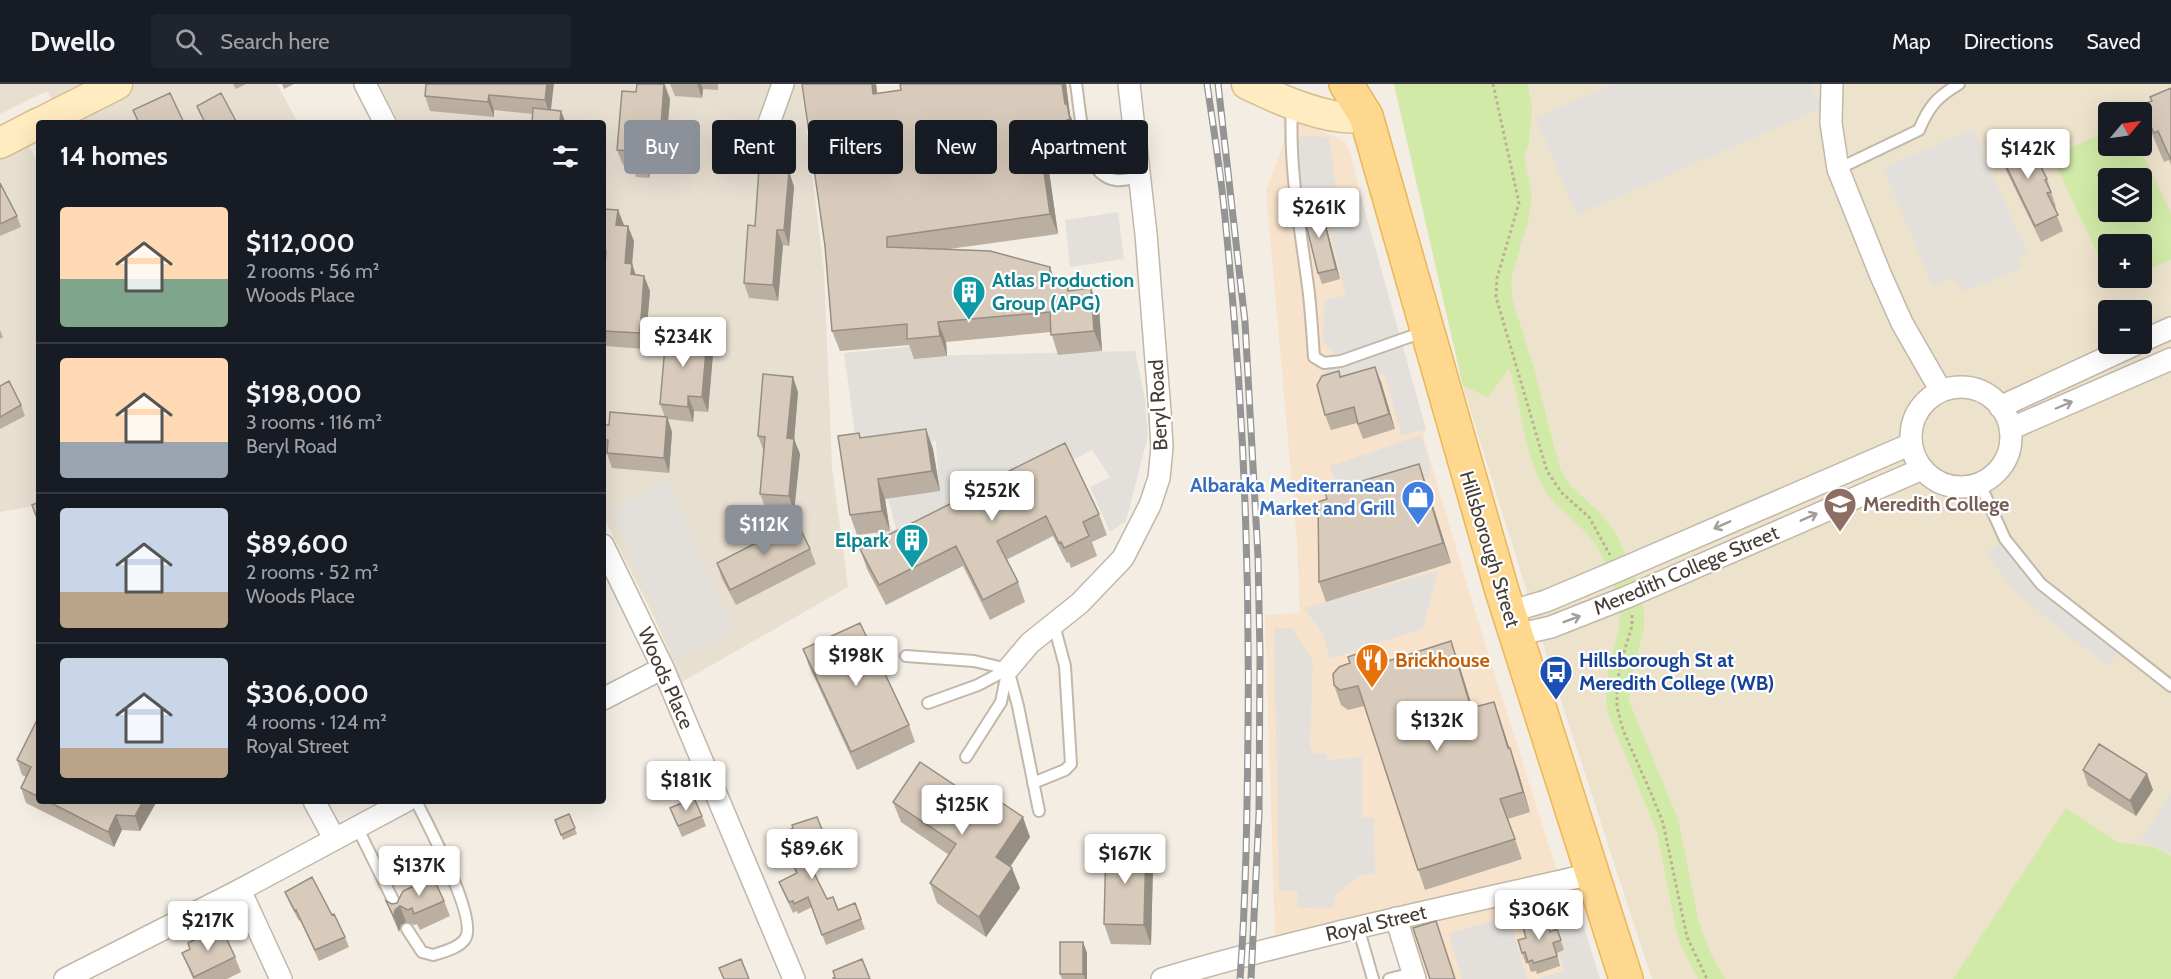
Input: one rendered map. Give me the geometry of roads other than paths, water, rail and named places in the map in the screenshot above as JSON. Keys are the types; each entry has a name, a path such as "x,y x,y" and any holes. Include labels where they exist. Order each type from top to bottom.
{"main road":[{"name":"Hillsborough Street","path":"1346,84 1368,100 1427,330 1513,624 1626,979"}],"street":[{"path":"43,120 80,92 117,84"},
{"path":"365,84 383,120"},
{"path":"770,120 783,84"},
{"name":"Beryl Road","path":"1008,669 1030,643 1054,625 1103,580 1123,558 1150,505 1159,478 1162,447 1147,242 1129,84"},
{"path":"1247,84 1292,103 1346,118 1368,100"},
{"path":"1832,84 1831,123 1838,169 1898,314 1941,391"},
{"path":"0,143 36,125"},
{"path":"2152,337 2171,328"},
{"path":"2000,406 2114,354"},
{"path":"2146,354 2151,367"},
{"path":"2010,429 2171,359"},
{"path":"1956,387 1973,388 1988,395 2000,406 2007,417 2010,445 2005,461 1994,475 1980,483 1965,487 1949,486 1934,480 1922,469 1911,444 1912,428 1917,412 1927,400 1941,391 1956,387"},
{"name":"Meredith College Street","path":"1513,624 1556,597 1911,444"},
{"name":"Meredith College Street","path":"1513,624 1551,627 1628,597 1922,469"},
{"path":"1843,473 1854,497"},
{"name":"Woods Place","path":"606,551 663,668 794,979"},
{"path":"606,697 663,668"},
{"path":"316,804 334,838"},
{"path":"65,979 240,890 400,804"},
{"name":"Royal Street","path":"1162,979 1202,973 1358,927 1592,874"},
{"path":"240,890 281,979"},
{"path":"1396,918 1414,976"}],"lane":[{"path":"1076,84 1086,149 1093,163 1102,175 1116,180 1139,177"},
{"path":"1838,169 1919,130 1928,109 1943,94 1959,84"},
{"path":"1292,103 1290,139 1297,216 1308,281 1314,357 1324,363 1341,361 1427,330"},
{"path":"1980,483 2005,539 2041,584 2171,686"},
{"path":"1033,783 1065,770 1071,764 1065,666 1054,625"},
{"path":"906,656 974,661 1008,669"},
{"path":"928,703 978,685 1008,669"},
{"path":"966,757 1001,702 1008,669"},
{"path":"1008,669 1018,706 1038,811"},
{"path":"407,928 422,952 432,956 455,946 465,939 469,931 468,918 461,897 417,804"},
{"path":"357,827 399,912"},
{"path":"1358,927 1373,979"},
{"path":"1389,979 1414,976"}],"railway":[{"path":"1207,84 1218,156 1232,291 1244,481 1248,607 1248,734 1245,888 1240,979"},
{"path":"1218,84 1245,322 1258,556 1259,814 1251,979"}],"place":[{"name":"Atlas Production Group (APG)","path":"969,321"},
{"name":"Albaraka Mediterranean Market and Grill","path":"1418,526"},
{"name":"Meredith College","path":"1840,533"},
{"name":"Elpark","path":"912,569"},
{"name":"Brickhouse","path":"1372,689"},
{"name":"Hillsborough St at Meredith College (WB)","path":"1556,701"}]}
